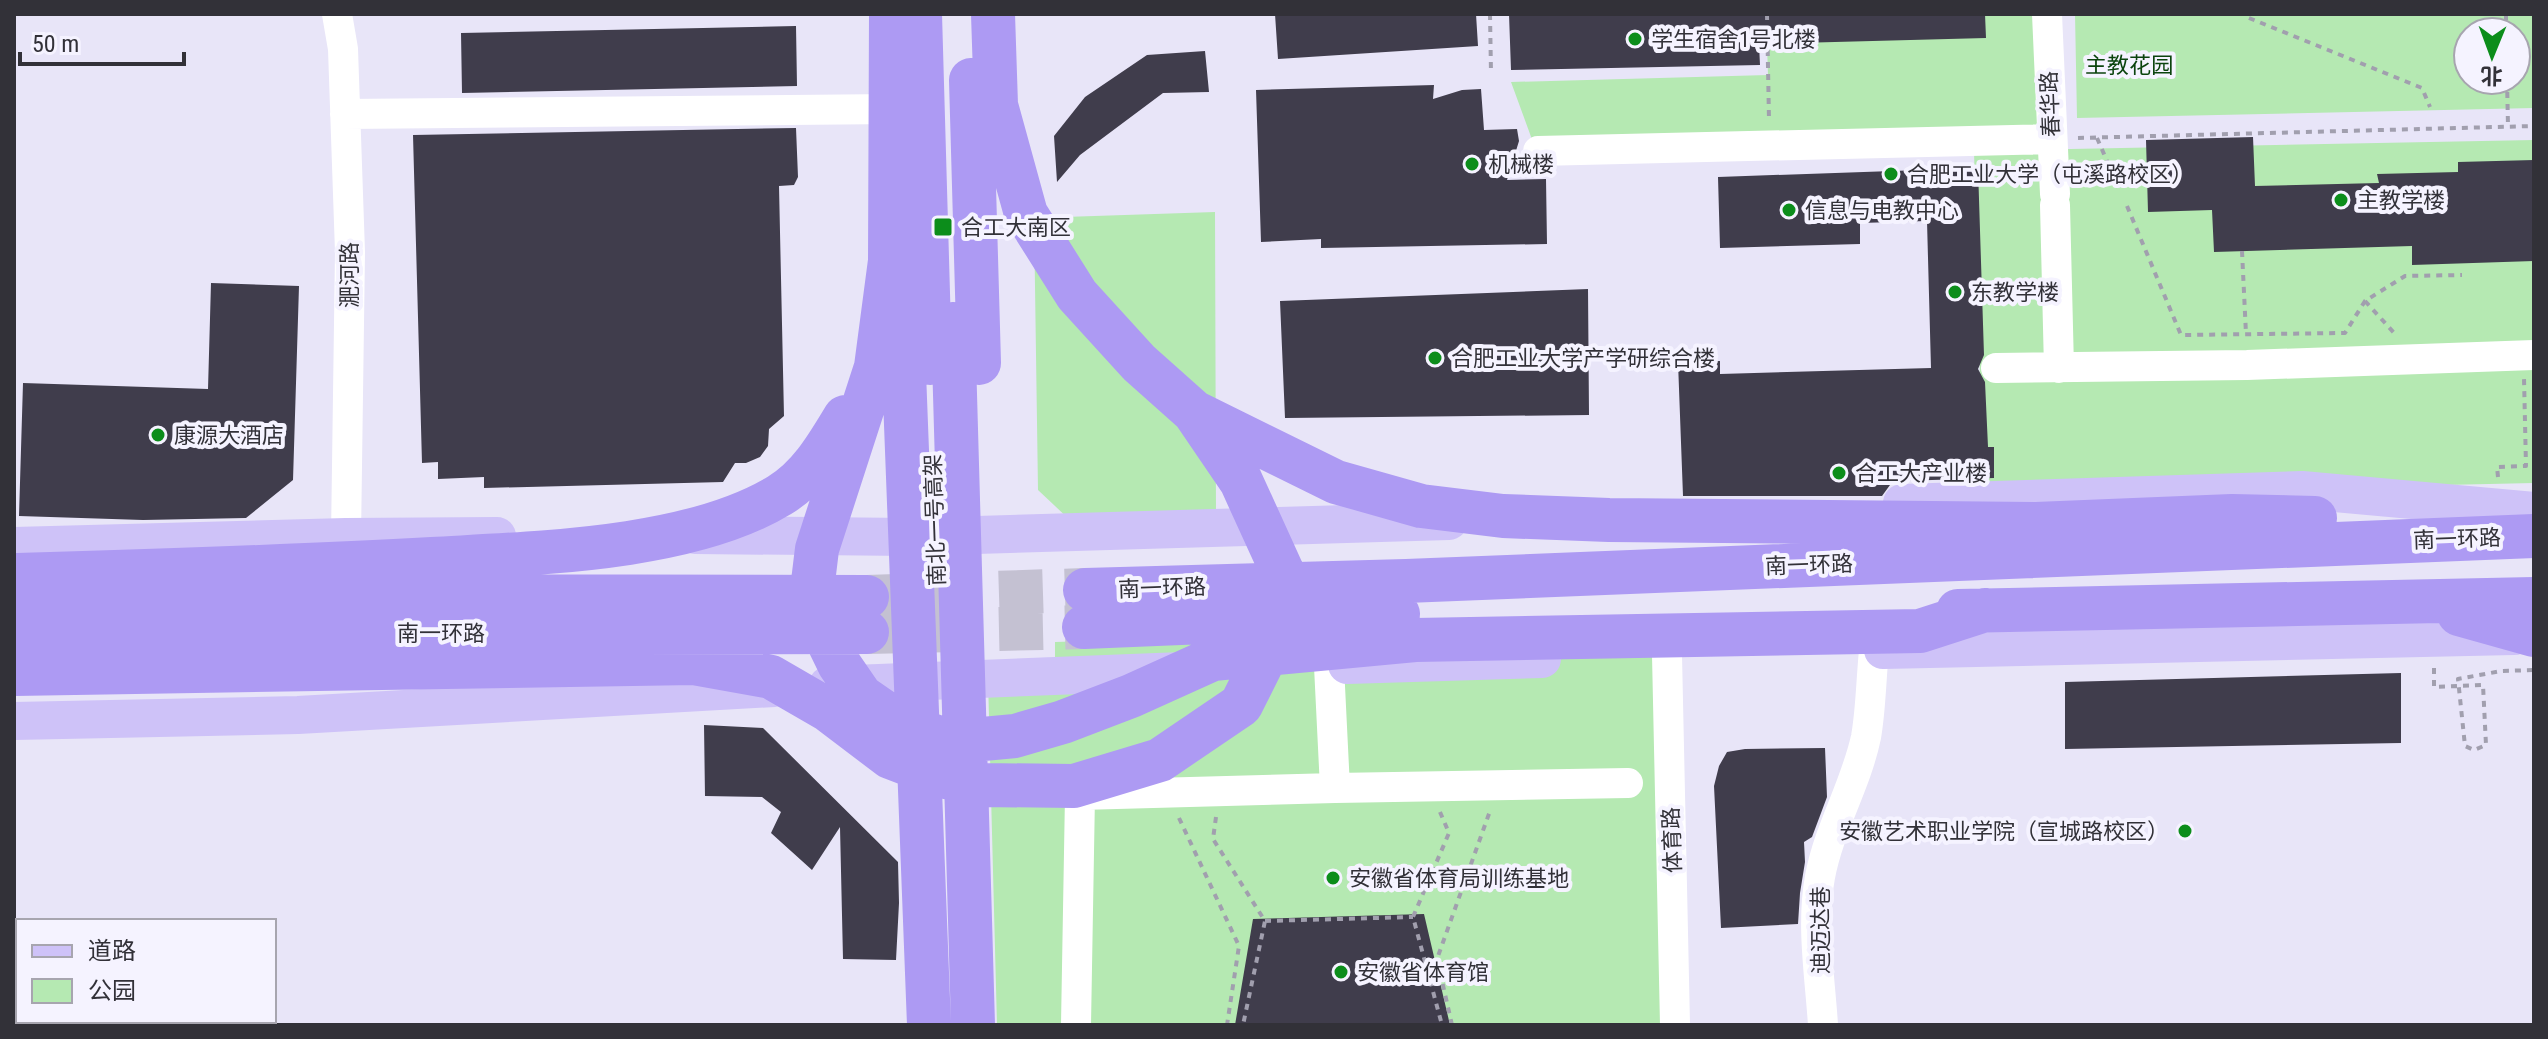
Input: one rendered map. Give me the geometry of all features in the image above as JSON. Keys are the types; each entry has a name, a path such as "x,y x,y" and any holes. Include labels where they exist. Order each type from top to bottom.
{"highway":[{"path":"891,14 929,1025"},
{"path":"891,14 890,261 876,367 817,549 813,582 821,627 839,664 861,696 903,725 951,742 1015,736 1063,722 1131,696 1213,659 1415,640 1667,645 1920,631 1985,610"},
{"name":"南北一号高架","path":"920,14 951,1025"},
{"name":"南北一号高架","path":"944,14 973,1025"},
{"path":"970,14 997,1025"},
{"path":"14,674 694,663 771,677 828,710 890,757 937,775 982,785 1074,786 1160,760 1241,705 1272,643 1282,571 1241,481 1194,412 1139,363 1077,295 1026,214 996,105 993,14"},
{"path":"14,575 290,567 502,554 631,543 719,523 781,494 817,462 876,367"},
{"path":"1194,412 1336,482 1421,506 1503,516 1609,520 2036,524 2232,516 2328,518 2456,539"},
{"name":"南一环路","path":"2532,609 2414,601 1985,610 1408,613 1084,609 1406,581 2456,539 2533,518"},
{"name":"南一环路","path":"14,607 397,596 867,614 394,633 14,643"}],"main road":[{"path":"14,546 346,537 910,537 1611,516 2302,490 2533,518"},
{"path":"14,721 298,715 917,680 1329,666 1667,645 1874,651 2532,609"}],"street":[{"name":"淝河路","path":"337,14 343,49 350,252 346,537"},
{"name":"春华路","path":"2047,14 2059,368"},
{"path":"345,114 895,109"},
{"path":"1538,151 2052,139"},
{"path":"1996,368 2528,356"},
{"name":"体育路","path":"1667,645 1675,1025"},
{"name":"迪迈达巷","path":"1823,1025 1817,909 1819,879 1828,843 1852,783 1866,736 1874,651"},
{"path":"1329,666 1335,788"},
{"path":"1076,1025 1080,795 1628,783"}],"path":[{"path":"1490,14 1491,73"},
{"path":"1767,14 1769,145"},
{"path":"2249,18 2422,88 2430,107"},
{"path":"2507,96 2508,127"},
{"path":"2052,139 2534,126"},
{"path":"2097,138 2121,193"},
{"path":"2127,206 2181,335 2345,333 2365,301 2405,276 2462,275"},
{"path":"2242,251 2246,335"},
{"path":"2365,301 2417,359"},
{"path":"2497,467 2526,466 2528,356"},
{"path":"2486,745 2474,750 2465,746 2458,679 2501,671 2534,670"},
{"path":"1452,1025 1437,959 1499,786"},
{"path":"1167,793 1239,946 1227,1025"},
{"path":"1439,808 1449,833 1413,917 1442,1025"},
{"path":"1217,809 1213,839 1265,921 1243,1025"},
{"path":"1265,921 1413,917"}],"green space":[{"path":"1766,14 2048,14 2052,139 1534,145 1511,82 1768,75"},
{"name":"主教花园","path":"2075,14 2534,14 2534,108 2077,118"},
{"path":"2534,140 2534,483 1983,495 1974,151"},
{"path":"1215,212 1216,514 1072,522 1038,490 1034,218"},
{"name":"安徽省体育局训练基地","path":"1660,623 1675,1025 997,1025 988,679 1055,675 1055,642"}],"building":[{"path":"1275,14 1476,14 1478,46 1278,59"},
{"name":"学生宿舍1号北楼","path":"1509,14 1985,14 1986,38 1759,44 1760,65 1511,70"},
{"path":"796,26 797,86 462,93 461,33"},
{"path":"1205,51 1209,92 1163,93 1080,155 1057,182 1054,136 1085,97 1147,55"},
{"path":"1434,85 1433,99 1462,90 1481,89 1484,130 1517,129 1519,141 1507,180 1546,179 1547,244 1321,248 1321,239 1261,242 1256,90"},
{"path":"796,128 798,177 794,185 779,186 784,416 769,429 768,446 760,457 746,463 735,463 723,482 484,488 484,477 438,479 438,462 422,463 413,135"},
{"name":"主教学楼","path":"2253,137 2255,186 2379,183 2377,174 2458,172 2458,162 2534,160 2534,261 2412,265 2412,246 2214,252 2212,210 2148,212 2146,140"},
{"path":"1978,168 1984,355 1978,369 1985,382 1988,447 1994,447 1994,478 1901,481 1890,485 1882,496 1683,496 1678,362 1720,361 1720,374 1931,368 1927,221 1860,223 1860,244 1720,248 1718,177"},
{"name":"康源大酒店","path":"211,283 299,286 293,480 246,518 143,520 19,516 23,383 208,389"},
{"name":"合肥工业大学产学研综合楼","path":"1588,289 1589,415 1285,418 1280,301"},
{"path":"2401,673 2401,743 2065,749 2065,682"},
{"path":"704,725 763,728 898,862 896,960 843,959 840,827 812,870 771,833 781,812 762,797 705,796"},
{"path":"1825,748 1827,797 1812,837 1804,842 1805,862 1798,924 1721,928 1714,786 1719,766 1727,752"},
{"name":"安徽省体育馆","path":"1424,914 1450,1025 1235,1025 1253,919"}],"tunnel":[{"path":"867,597 1085,590"},
{"path":"867,632 1084,627"}],"place":[{"name":"学生宿舍1号北楼","path":"1635,39"},
{"name":"机械楼","path":"1472,164"},
{"name":"合肥工业大学（屯溪路校区）","path":"1891,174"},
{"name":"主教学楼","path":"2341,200"},
{"name":"信息与电教中心","path":"1789,210"},
{"name":"合工大南区","path":"943,227"},
{"name":"东教学楼","path":"1955,292"},
{"name":"合肥工业大学产学研综合楼","path":"1435,358"},
{"name":"康源大酒店","path":"158,435"},
{"name":"合工大产业楼","path":"1839,473"},
{"name":"安徽艺术职业学院（宣城路校区）","path":"2185,831"},
{"name":"安徽省体育局训练基地","path":"1333,878"},
{"name":"安徽省体育馆","path":"1341,972"}]}
